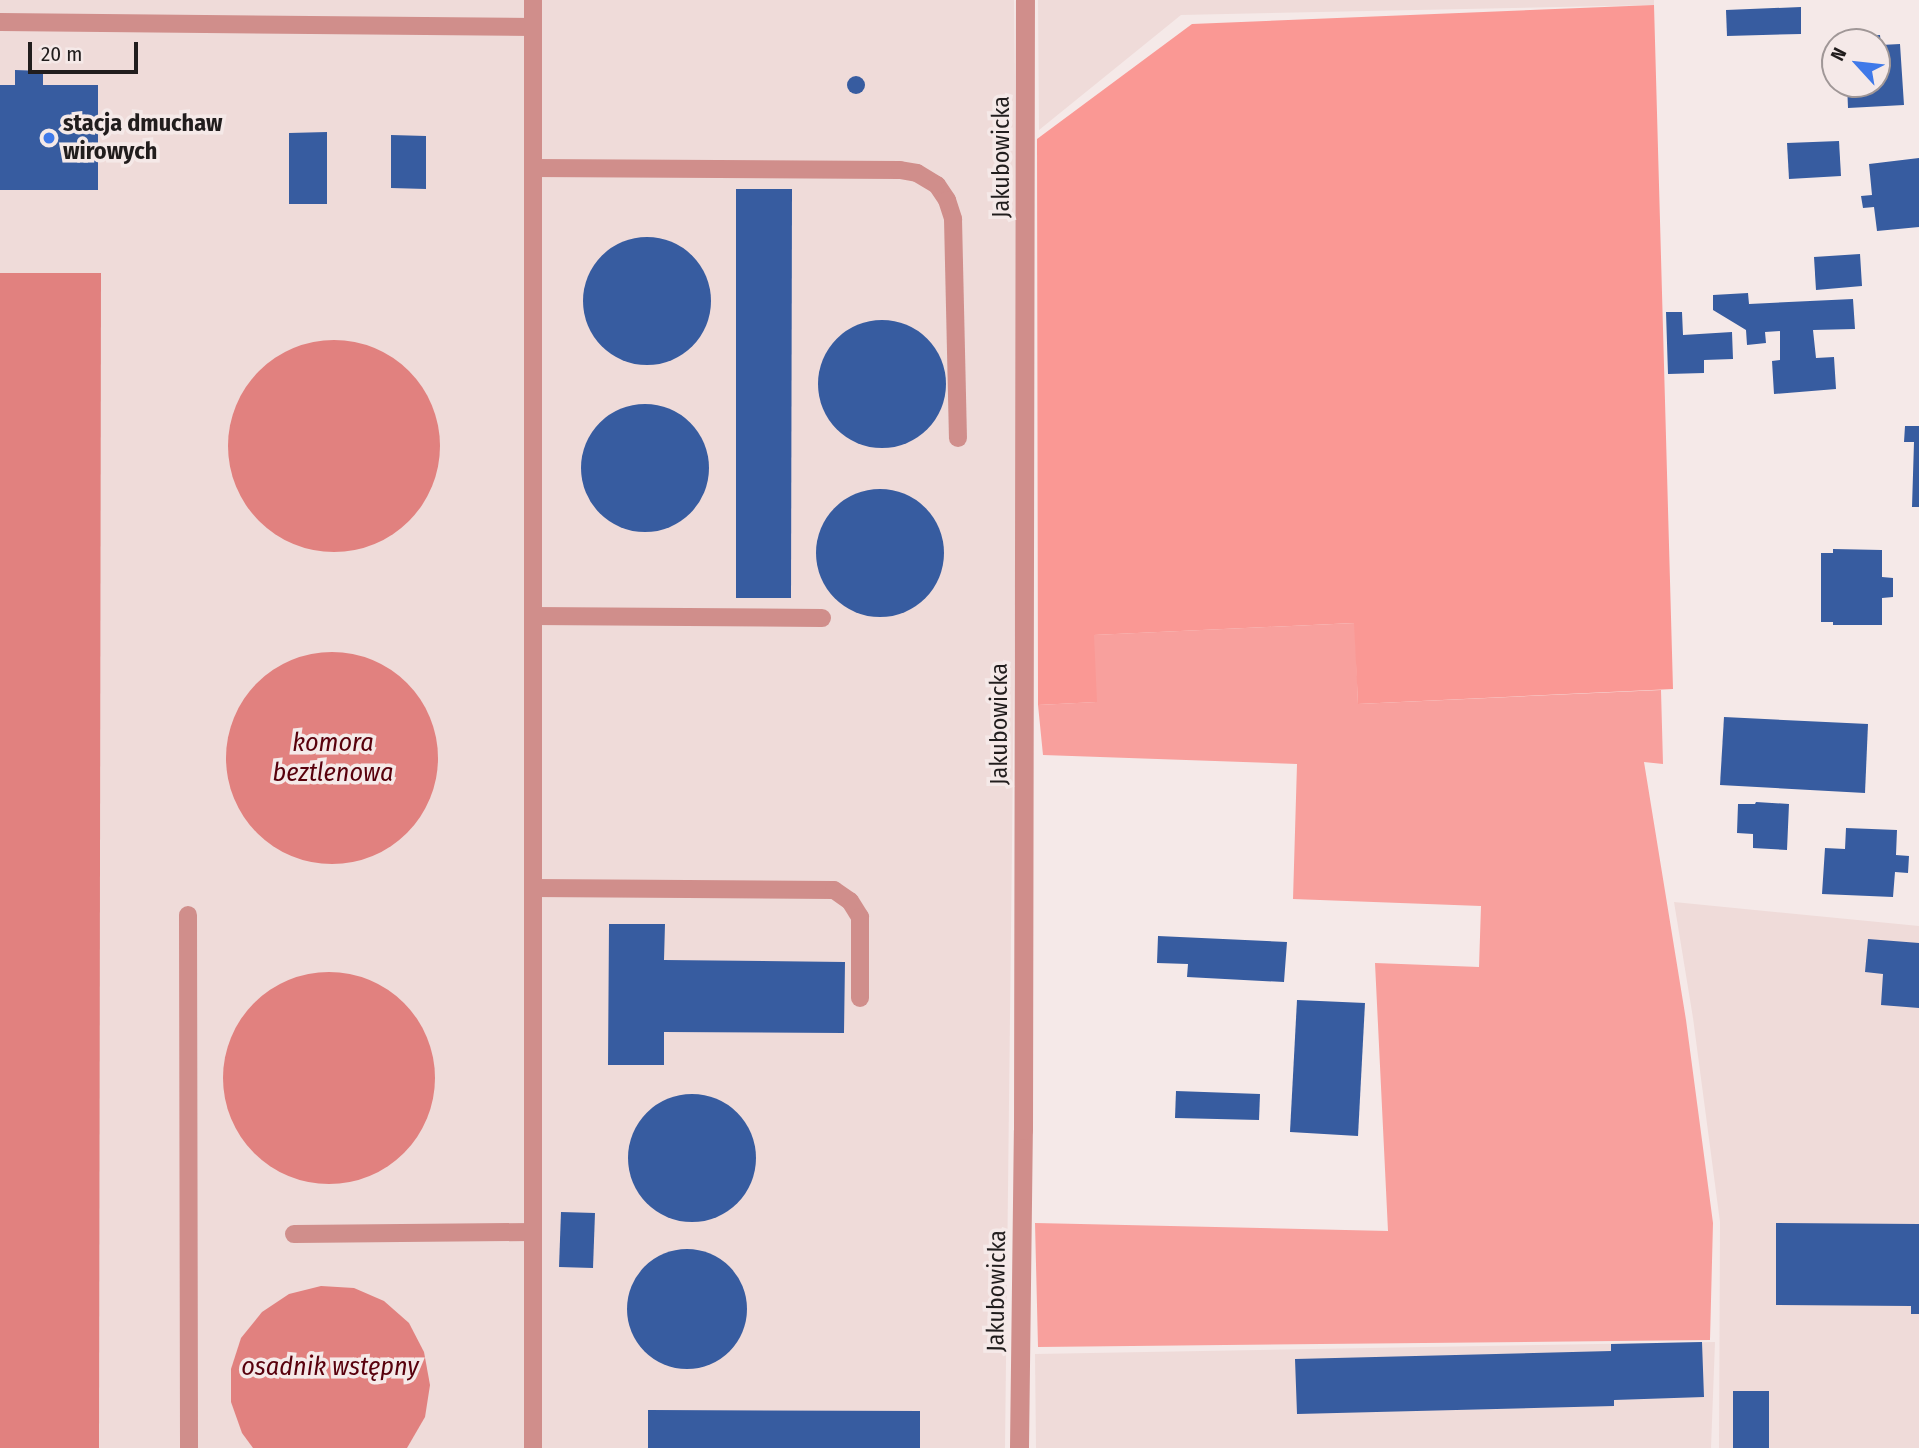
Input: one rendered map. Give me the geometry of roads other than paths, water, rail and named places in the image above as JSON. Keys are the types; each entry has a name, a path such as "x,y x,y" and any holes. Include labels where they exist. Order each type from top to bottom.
{"street":[{"name":"Jakubowicka","path":"1019,1448 1024,1116 1025,0"}],"lane":[{"path":"533,0 533,1448"},
{"path":"0,22 533,27"},
{"path":"533,168 900,170 917,173 937,185 947,200 953,219 958,438"},
{"path":"533,616 822,618"},
{"path":"533,887 834,890 850,901 860,917 860,998"},
{"path":"188,915 189,1448"},
{"path":"294,1234 533,1232"}],"water":[{"path":"0,273 101,273 99,1448 0,1448"},
{"path":"334,340 355,342 374,348 409,371 432,406 438,425 438,467 432,486 409,521 374,544 355,550 334,552 313,550 294,544 259,521 236,486 230,467 228,446 230,425 236,406 259,371 294,348 313,342"},
{"name":"komora beztlenowa","path":"332,652 353,654 372,660 407,683 430,718 436,737 436,779 430,798 407,833 372,856 353,862 332,864 311,862 292,856 257,833 234,798 228,779 226,758 228,737 234,718 257,683 292,660 311,654"},
{"path":"329,972 350,974 369,980 404,1003 427,1038 433,1057 433,1099 427,1118 404,1153 369,1176 350,1182 329,1184 308,1182 289,1176 254,1153 231,1118 225,1099 223,1078 225,1057 231,1038 254,1003 289,980 308,974"},
{"name":"osadnik wstępny","path":"321,1286 354,1288 384,1301 409,1323 424,1352 430,1385 425,1417 407,1448 253,1448 242,1433 231,1402 231,1369 241,1338 262,1312 289,1294"}],"place":[{"name":"stacja dmuchaw wirowych","path":"49,138"}]}
